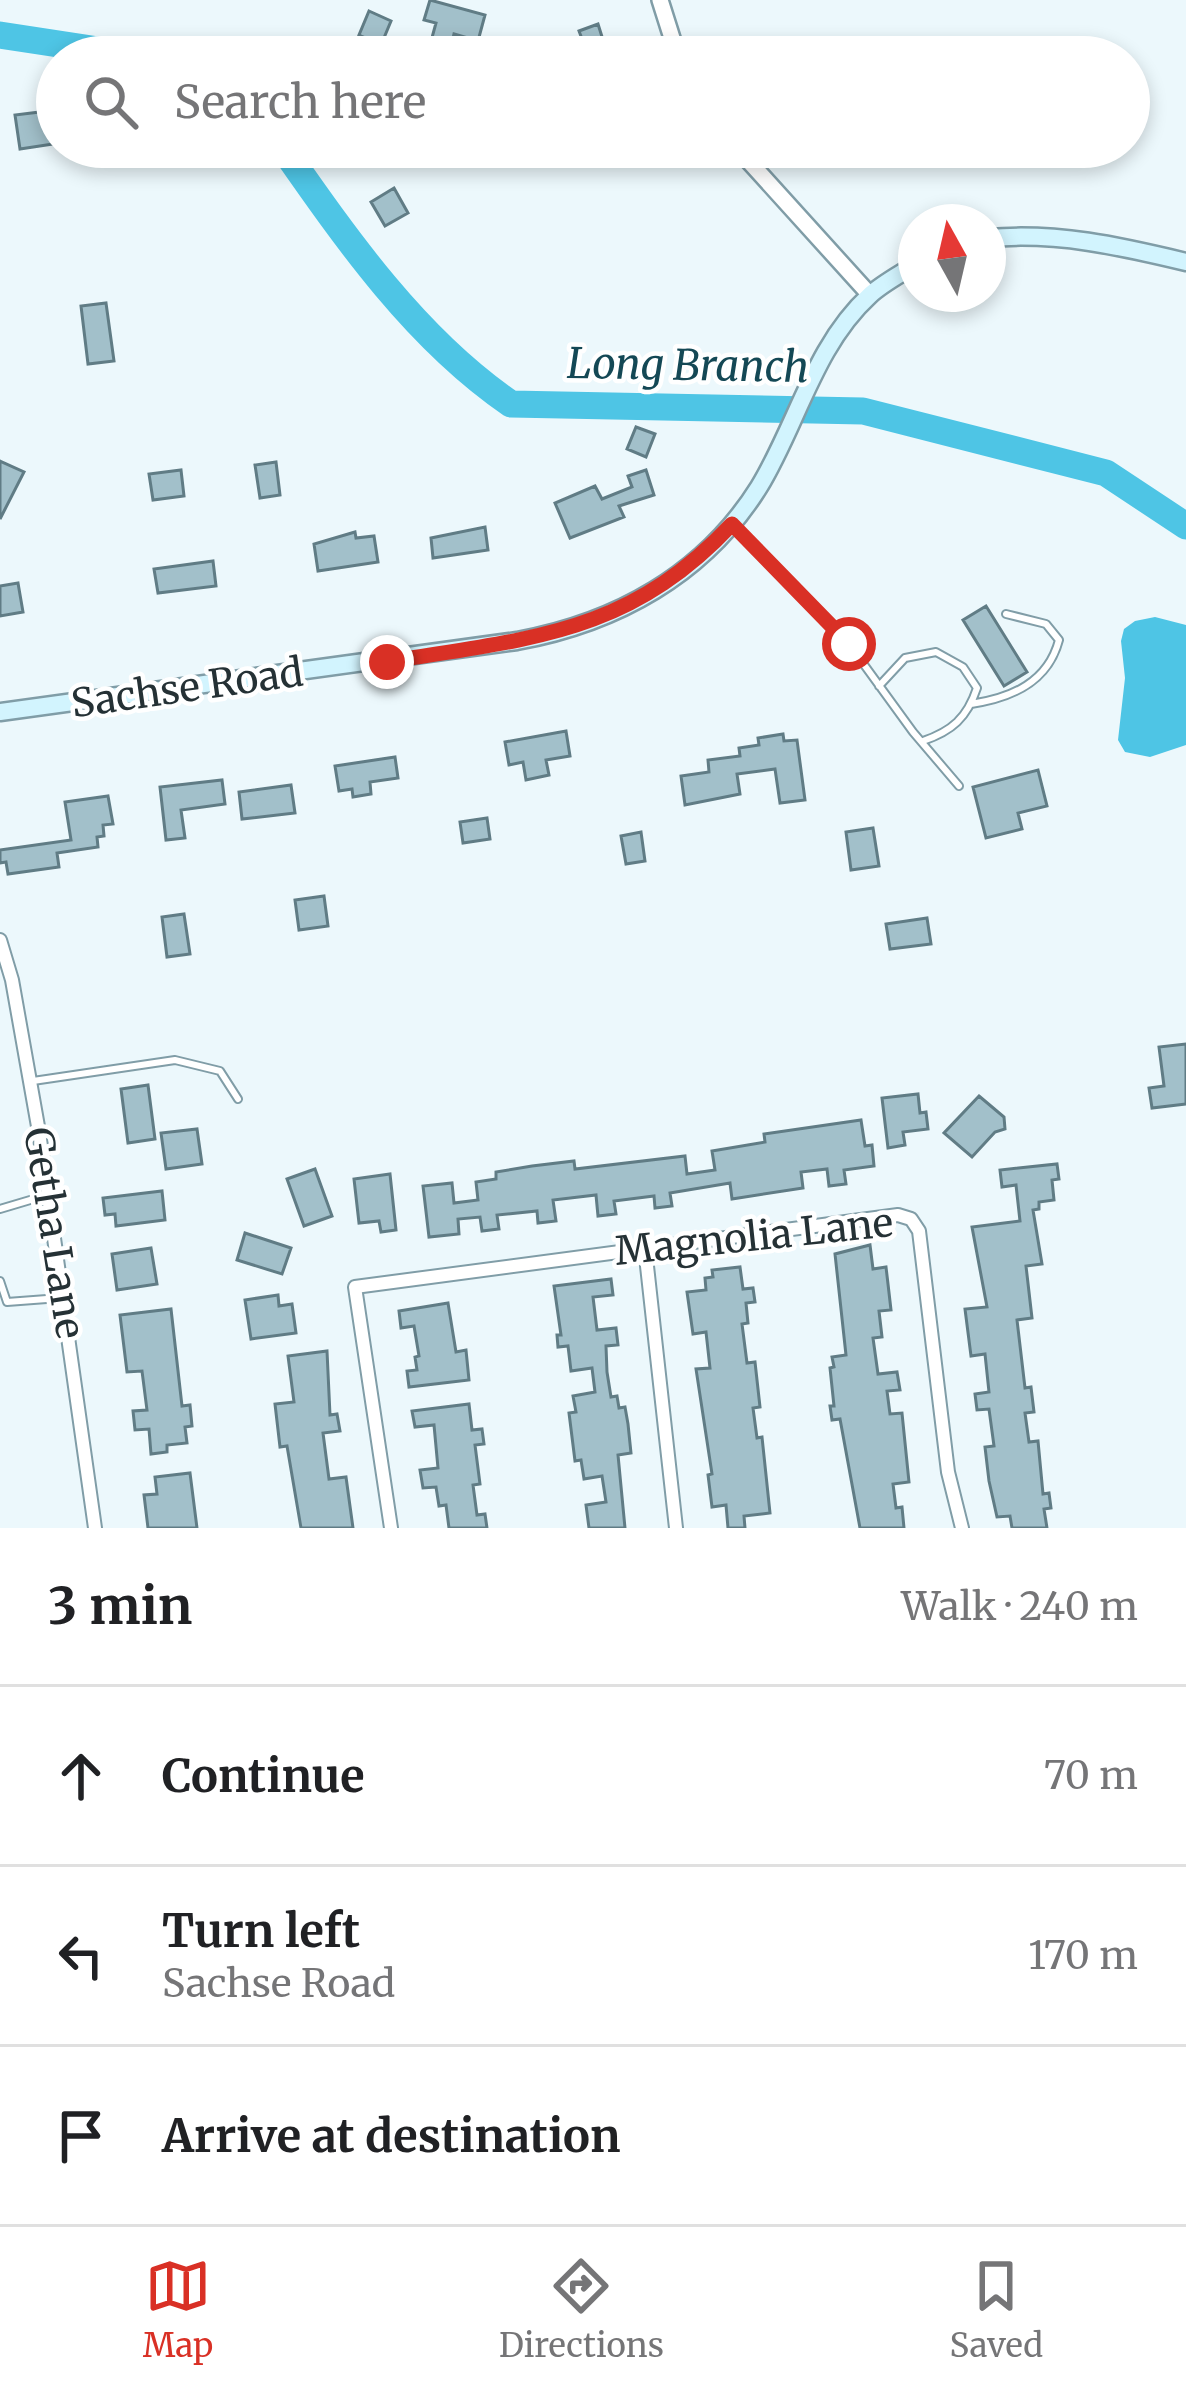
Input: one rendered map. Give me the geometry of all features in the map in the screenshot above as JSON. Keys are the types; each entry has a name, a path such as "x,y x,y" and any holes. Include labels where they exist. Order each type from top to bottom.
{"main road":[{"path":"1006,236 1079,237 1186,262"},
{"name":"Sachse Road","path":"0,712 387,662 554,634 602,619 667,584 732,524 758,488 821,359 870,295 898,277"}],"street":[{"path":"660,0 671,36"},
{"path":"755,168 870,295"},
{"name":"Getha Lane","path":"0,940 30,1082 95,1528"},
{"name":"Magnolia Lane","path":"391,1528 355,1287 898,1215 911,1220 920,1238 948,1472 962,1528"},
{"path":"646,1248 676,1528"}],"lane":[{"path":"732,524 849,644 958,786"},
{"path":"971,704 1000,700 1033,682 1053,663 1059,640 1046,624 1006,614"},
{"path":"879,686 905,658 936,652 964,667 977,688 971,704 948,732 921,742"},
{"path":"30,1082 175,1060 220,1071 238,1099"},
{"path":"0,1209 48,1195"},
{"path":"0,1281 7,1302 64,1297"}],"water":[{"path":"1155,617 1186,625 1186,745 1150,757 1125,752 1118,740 1125,678 1121,641 1124,629 1135,621"}],"building":[{"path":"430,0 485,15 479,36 432,36 436,23 424,20"},
{"path":"369,11 391,21 385,36 359,35"},
{"path":"598,24 602,36 581,36 579,31"},
{"path":"36,112 36,147 20,149 15,115"},
{"path":"394,188 408,213 385,226 371,202"},
{"path":"106,303 114,361 88,364 81,306"},
{"path":"636,427 655,434 646,457 627,449"},
{"path":"0,461 24,472 0,519"},
{"path":"276,462 280,495 260,498 255,465"},
{"path":"181,470 184,496 153,500 149,474"},
{"path":"646,470 654,495 619,506 624,517 570,538 555,503 595,486 602,499 632,487 628,476"},
{"path":"485,527 488,550 433,558 431,538"},
{"path":"355,532 356,538 374,536 378,562 318,571 314,544"},
{"path":"213,561 216,586 158,593 154,569"},
{"path":"18,583 23,612 0,616 0,586"},
{"path":"986,606 1027,672 1004,686 963,620"},
{"path":"566,731 570,756 546,760 549,775 526,780 523,762 509,765 505,742"},
{"path":"783,734 784,741 797,740 805,800 780,803 775,769 737,774 740,794 685,805 681,776 709,772 708,760 740,756 739,748 759,745 758,738"},
{"path":"395,757 398,778 370,782 371,794 353,797 352,789 339,791 335,766"},
{"path":"1038,770 1047,806 1018,813 1022,829 986,838 973,787"},
{"path":"222,780 225,804 181,810 185,838 166,840 160,787"},
{"path":"291,785 295,813 242,819 239,792"},
{"path":"108,796 113,824 103,825 98,847 57,853 59,867 8,874 6,862 0,863 0,850 71,840 65,802"},
{"path":"487,818 490,839 463,843 460,822"},
{"path":"873,828 879,866 851,870 846,832"},
{"path":"641,832 645,861 626,864 621,836"},
{"path":"324,896 328,926 299,930 295,900"},
{"path":"184,914 190,954 167,957 162,917"},
{"path":"927,918 931,944 890,949 886,924"},
{"path":"1186,1044 1186,1104 1152,1108 1149,1088 1164,1086 1159,1047"},
{"path":"148,1085 155,1139 128,1143 121,1089"},
{"path":"918,1094 928,1129 903,1132 905,1145 888,1148 882,1098"},
{"path":"979,1096 1004,1117 1005,1129 995,1132 972,1157 944,1133"},
{"path":"861,1120 865,1146 872,1145 874,1166 844,1170 846,1184 829,1186 827,1169 801,1172 803,1188 732,1199 730,1183 670,1193 672,1206 655,1208 654,1196 614,1201 616,1214 598,1216 596,1195 553,1200 556,1221 538,1223 537,1211 497,1215 499,1229 482,1231 480,1217 458,1219 459,1234 429,1237 423,1186 452,1183 454,1203 478,1200 476,1182 496,1179 496,1172 532,1166 574,1161 575,1169 685,1156 687,1174 715,1170 712,1151 765,1142 764,1134"},
{"path":"197,1129 202,1164 166,1169 161,1133"},
{"path":"1057,1164 1059,1179 1052,1180 1054,1200 1039,1202 1039,1209 1033,1210 1042,1264 1026,1266 1032,1318 1017,1320 1025,1388 1031,1387 1034,1412 1025,1413 1029,1442 1038,1441 1043,1494 1049,1493 1051,1508 1044,1509 1047,1528 1012,1528 1010,1516 997,1517 989,1481 985,1447 994,1446 989,1409 977,1410 975,1394 989,1392 985,1354 971,1356 965,1309 987,1307 972,1227 1020,1221 1016,1185 1002,1187 1000,1170"},
{"path":"315,1169 332,1216 304,1226 287,1179"},
{"path":"390,1174 396,1230 381,1232 379,1221 359,1223 354,1179"},
{"path":"162,1191 165,1220 116,1226 115,1214 105,1215 103,1198"},
{"path":"245,1233 291,1248 282,1274 237,1260"},
{"path":"870,1245 873,1269 886,1267 891,1310 879,1311 882,1337 873,1338 878,1374 897,1372 900,1390 887,1391 890,1414 902,1413 909,1482 893,1484 904,1528 860,1528 840,1419 832,1420 830,1406 834,1406 832,1357 846,1355 835,1254"},
{"path":"151,1248 157,1284 117,1290 112,1254"},
{"path":"740,1267 743,1289 753,1288 755,1302 746,1303 748,1323 742,1324 747,1363 755,1362 760,1407 753,1408 757,1438 762,1437 770,1513 744,1516 745,1528 728,1528 726,1505 712,1507 708,1475 712,1474 696,1369 710,1368 706,1332 693,1334 687,1292 706,1290 705,1278 713,1277 712,1270"},
{"path":"611,1279 613,1295 593,1297 597,1330 616,1328 618,1345 606,1346 607,1372 611,1397 617,1396 619,1408 625,1407 628,1424 631,1453 618,1455 625,1528 589,1528 586,1505 606,1502 602,1476 584,1479 581,1460 575,1461 569,1413 576,1412 573,1396 595,1392 592,1368 571,1371 568,1346 558,1347 557,1335 561,1335 554,1286"},
{"path":"278,1295 279,1306 292,1304 296,1333 251,1339 245,1300"},
{"path":"448,1303 456,1352 466,1350 469,1380 409,1387 407,1371 417,1370 415,1357 419,1356 414,1326 401,1328 399,1311"},
{"path":"171,1309 182,1406 190,1405 192,1426 185,1427 187,1443 167,1445 167,1452 151,1454 149,1429 135,1430 133,1411 147,1410 142,1371 127,1372 120,1315"},
{"path":"327,1351 330,1415 337,1414 340,1431 323,1433 329,1479 346,1477 353,1528 301,1528 287,1446 280,1447 275,1404 294,1402 288,1356"},
{"path":"469,1404 472,1430 482,1429 484,1444 475,1445 480,1484 473,1485 477,1515 485,1514 487,1528 449,1528 446,1505 439,1506 436,1487 423,1488 420,1470 438,1468 434,1425 415,1427 412,1411"},
{"path":"190,1473 197,1528 148,1528 144,1495 157,1494 155,1477"}],"waterway":[{"name":"Long Branch","path":"0,35 36,40"},
{"name":"Long Branch","path":"297,168 414,319 511,404 863,411 1106,473 1186,526"}],"route":[{"path":"387,662 554,634 602,619 667,584 732,524 849,644"}]}
